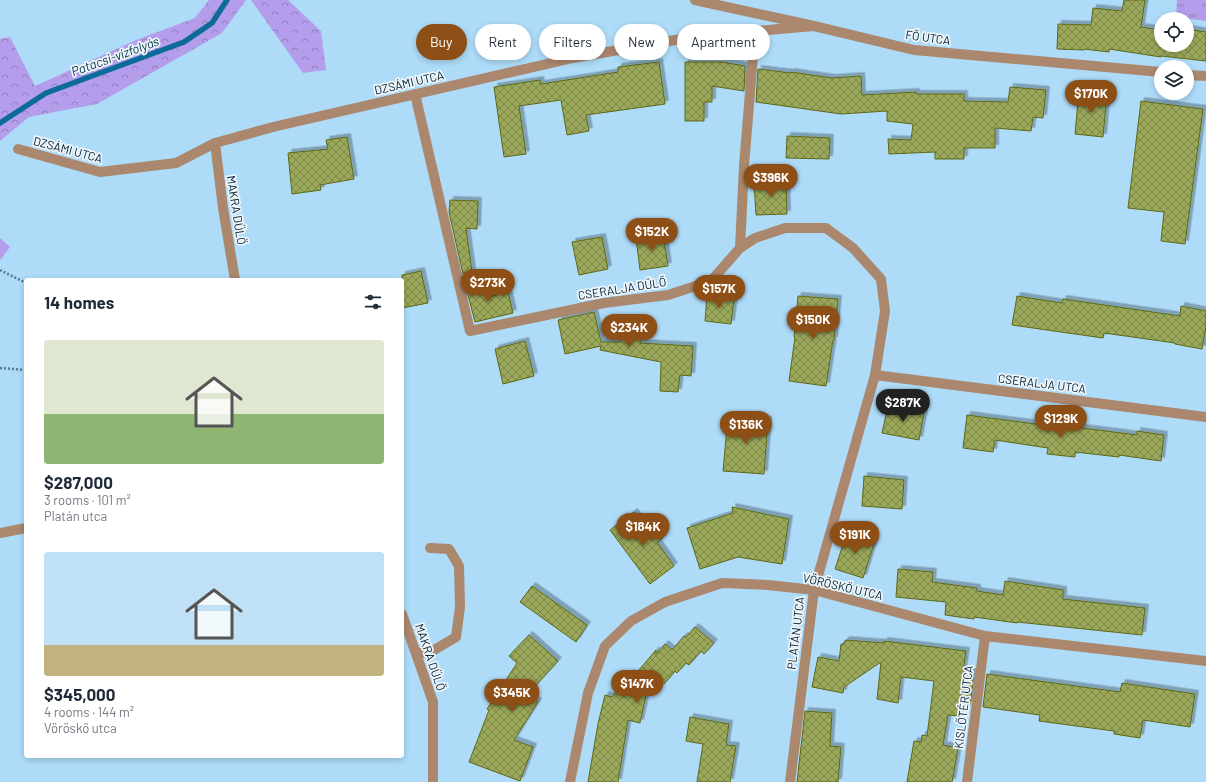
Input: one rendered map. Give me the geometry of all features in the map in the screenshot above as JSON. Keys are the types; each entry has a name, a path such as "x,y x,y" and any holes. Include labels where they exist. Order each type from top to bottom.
{"street":[{"name":"FŐ UTCA","path":"695,0 914,50 1154,71"},
{"name":"DZSÁMI UTCA","path":"770,30 814,26"},
{"name":"DZSÁMI UTCA","path":"18,149 100,172 176,163 215,143 273,127 573,58 677,40"},
{"path":"740,248 744,166 753,60"},
{"path":"1194,75 1206,76"},
{"name":"CSERALJA DŰLŐ","path":"415,94 470,331 604,303 668,295 711,281 740,248 755,238 785,228 826,228 853,248 880,279 885,311 875,375"},
{"name":"MAKRA DŰLŐ","path":"215,143 223,208 235,278"},
{"name":"CSERALJA UTCA","path":"875,375 1206,417"},
{"name":"PLATÁN UTCA","path":"790,782 814,590 875,375"},
{"path":"0,533 24,528"},
{"path":"416,653 429,653 456,637 460,607 459,566 449,549 430,548"},
{"name":"VÖRÖSKŐ UTCA","path":"570,782 588,693 604,646 631,621 665,602 722,583 768,585 814,590 985,636 1206,661"},
{"name":"MAKRA DŰLŐ","path":"404,620 433,702 433,782"},
{"name":"KISLŐTÉR UTCA","path":"967,782 985,636"}],"path":[{"path":"0,270 24,282"},
{"path":"0,368 24,370"}],"green space":[{"path":"209,0 246,0 222,33 97,104 29,117 0,141 0,39 10,37 35,86 136,40 195,18"},
{"path":"251,0 288,0 321,31 326,70 303,73"},
{"path":"1177,0 1206,0 1206,21 1194,19 1194,12 1176,12"},
{"path":"0,238 10,247 0,260"}],"building":[{"path":"1124,0 1145,0 1141,27 1154,29 1154,52 1194,52 1194,30 1206,32 1206,61 1161,57 1109,49 1109,52 1084,49 1057,49 1058,24 1091,25 1093,8 1122,11"},
{"path":"659,62 665,104 586,115 589,131 567,135 561,100 519,106 526,154 504,157 494,87 540,80 541,84 618,72 618,67"},
{"path":"685,62 722,62 745,66 744,91 712,86 712,102 704,102 704,121 685,121"},
{"path":"758,69 832,78 861,76 862,95 916,92 916,94 964,94 964,101 1008,102 1010,87 1046,90 1043,118 1033,117 1031,131 995,128 995,148 964,148 964,159 935,159 935,152 889,154 888,139 911,140 913,124 887,121 887,111 841,114 756,102"},
{"path":"1079,90 1107,93 1103,137 1075,134"},
{"path":"1141,101 1203,109 1185,244 1161,241 1164,212 1128,208"},
{"path":"787,136 830,138 829,159 786,158"},
{"path":"347,137 354,179 320,185 321,190 292,194 288,153 328,149 326,140"},
{"path":"786,181 787,214 756,215 754,183"},
{"path":"450,200 478,201 477,229 466,228 472,272 463,274 449,212"},
{"path":"663,234 668,266 640,270 636,238"},
{"path":"602,237 608,269 579,275 572,242"},
{"path":"421,271 428,303 404,308 404,278 402,278 402,275"},
{"path":"485,282 489,297 508,292 513,313 475,322 466,287"},
{"path":"707,295 734,298 731,324 705,321"},
{"path":"798,296 838,299 834,340 826,386 789,381 795,337"},
{"path":"1017,296 1062,303 1063,299 1180,316 1181,306 1206,311 1206,326 1202,349 1175,343 1104,333 1103,338 1012,325"},
{"path":"594,312 601,342 621,342 625,321 644,325 640,343 693,346 691,376 680,375 678,392 660,391 661,362 600,350 601,346 565,354 558,320"},
{"path":"525,341 534,376 503,384 495,349"},
{"path":"888,406 924,413 919,440 882,433"},
{"path":"967,415 1137,435 1137,431 1164,435 1161,461 1119,455 1119,457 1075,452 1075,457 1047,454 1048,448 995,440 993,452 963,448"},
{"path":"728,416 768,420 764,474 723,471"},
{"path":"864,476 904,480 902,509 862,506"},
{"path":"732,507 789,519 782,564 738,557 700,569 687,528 733,513"},
{"path":"634,512 642,523 649,519 663,538 657,542 674,566 650,584 610,530"},
{"path":"847,532 875,541 863,578 835,569"},
{"path":"898,569 933,572 932,582 977,588 977,591 1003,595 1005,581 1063,590 1063,599 1145,608 1142,635 945,615 946,602 896,597"},
{"path":"532,586 587,625 576,642 520,602"},
{"path":"695,627 714,643 704,654 701,651 689,665 686,663 677,673 675,671 664,684 651,672 640,723 628,720 618,782 588,782 598,724 605,695 612,697 630,673 634,676 656,650 656,654 665,644 672,650 684,636 686,637"},
{"path":"529,635 558,661 527,695 538,702 514,740 533,747 520,781 469,762 489,710 487,709 517,663 509,656"},
{"path":"846,640 884,643 884,641 966,651 963,671 974,672 970,705 959,704 958,716 948,715 943,745 958,748 952,782 907,782 914,741 921,742 922,735 927,736 934,681 901,677 898,703 877,699 881,662 844,687 843,693 812,687 818,657 839,661 841,644 843,644"},
{"path":"987,674 1120,692 1122,683 1195,694 1190,727 1143,720 1140,738 1114,734 1114,731 1039,721 1040,715 983,707"},
{"path":"805,711 832,713 830,746 841,747 838,782 797,782"},
{"path":"690,717 729,724 726,745 736,746 730,782 697,782 703,744 686,741"}],"waterway":[{"name":"Patacsi-vízfolyás","path":"0,123 46,93 184,42 212,23 227,0"}]}
